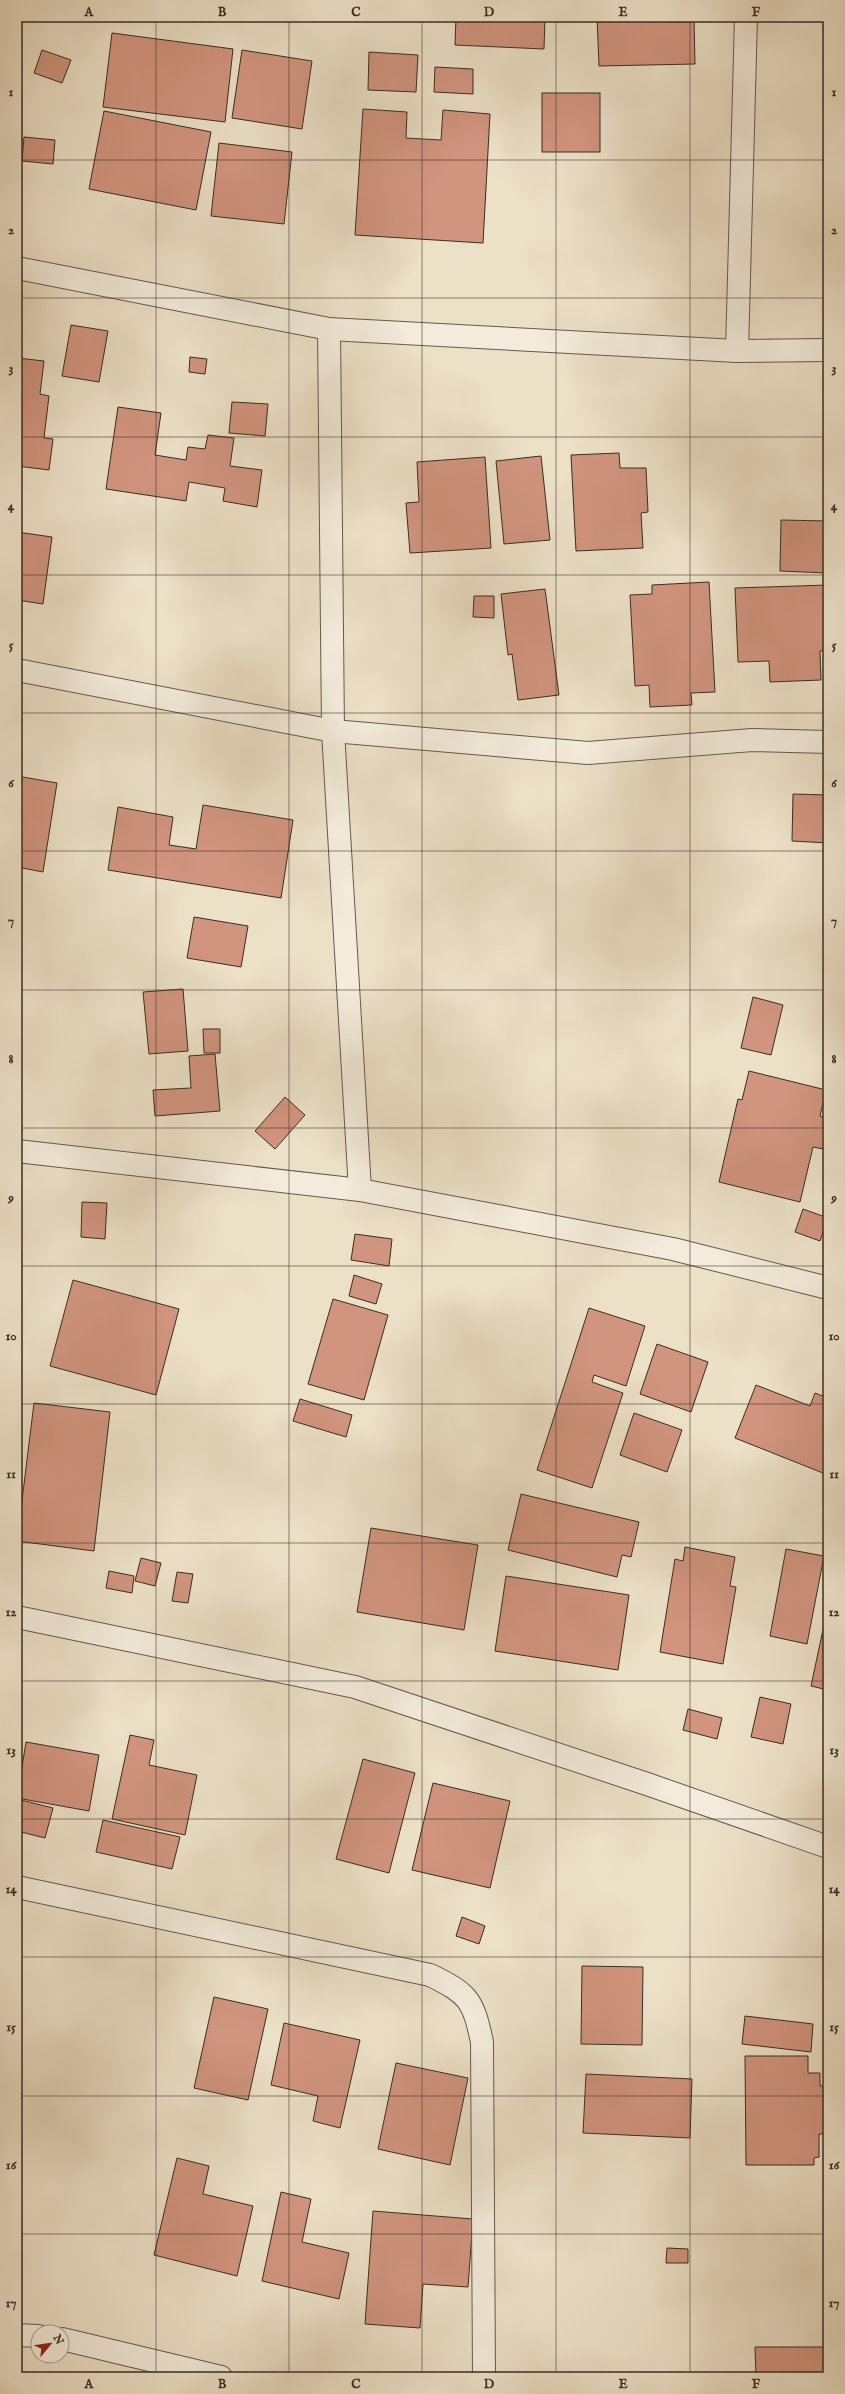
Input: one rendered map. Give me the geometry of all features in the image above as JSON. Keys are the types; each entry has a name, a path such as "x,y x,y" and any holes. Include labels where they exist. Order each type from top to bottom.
{"street":[{"path":"737,351 746,17"},
{"path":"17,268 329,329 737,351 828,350"},
{"path":"329,329 333,731 360,1190"},
{"path":"17,670 333,731 588,753 752,740 828,742"},
{"path":"17,1151 360,1190 673,1249 828,1288"},
{"path":"17,1618 355,1687 647,1784 828,1847"},
{"path":"17,1887 430,1975 454,1986 466,1997 475,2011 482,2042 484,2377"},
{"path":"17,2335 30,2336"},
{"path":"70,2341 222,2377"}],"building":[{"path":"456,17 545,17 544,49 455,45"},
{"path":"597,17 694,17 695,64 599,66"},
{"path":"112,33 233,49 225,122 103,107"},
{"path":"42,50 71,60 62,83 34,73"},
{"path":"242,50 312,61 302,129 232,118"},
{"path":"369,52 418,55 416,92 368,90"},
{"path":"435,67 473,69 473,94 434,92"},
{"path":"542,93 600,93 600,152 542,152"},
{"path":"363,109 407,112 406,138 441,140 443,110 490,114 483,243 355,235"},
{"path":"104,111 211,132 196,210 89,189"},
{"path":"24,137 55,140 53,164 22,161"},
{"path":"219,143 292,152 284,224 211,216"},
{"path":"71,325 108,331 99,382 62,376"},
{"path":"190,357 207,359 205,374 189,372"},
{"path":"17,358 44,361 40,394 49,396 44,438 53,439 49,470 17,466"},
{"path":"232,402 268,404 265,436 229,433"},
{"path":"118,407 161,413 155,455 186,460 188,447 205,449 208,435 234,438 230,466 262,470 257,507 223,501 225,488 189,482 186,501 106,489"},
{"path":"619,453 620,468 646,468 648,512 641,513 643,548 576,551 571,455"},
{"path":"541,456 550,540 504,544 496,461"},
{"path":"485,457 491,548 410,553 406,503 419,502 417,462"},
{"path":"781,520 828,521 828,573 780,571"},
{"path":"17,532 52,537 43,604 17,600"},
{"path":"709,582 715,692 691,693 692,705 650,707 649,685 635,686 630,595 652,594 652,585"},
{"path":"828,585 828,650 820,651 821,680 770,682 769,661 738,662 735,588"},
{"path":"545,589 559,695 518,700 512,654 508,655 501,594"},
{"path":"474,596 494,596 494,618 473,617"},
{"path":"17,776 57,783 43,872 17,867"},
{"path":"793,794 828,795 828,843 792,841"},
{"path":"203,805 293,820 281,898 108,870 118,807 173,817 169,845 196,849"},
{"path":"194,917 248,926 241,967 187,958"},
{"path":"183,989 188,1051 149,1054 143,992"},
{"path":"753,997 783,1005 771,1055 741,1048"},
{"path":"203,1029 220,1029 220,1053 204,1053"},
{"path":"215,1054 220,1111 155,1116 153,1090 191,1088 189,1056"},
{"path":"749,1071 826,1090 820,1116 828,1118 828,1128 823,1149 813,1147 800,1202 719,1182 738,1099 742,1100"},
{"path":"285,1097 305,1115 275,1149 255,1131"},
{"path":"82,1202 107,1203 105,1239 81,1237"},
{"path":"803,1209 828,1218 820,1241 795,1232"},
{"path":"355,1234 392,1239 389,1266 351,1260"},
{"path":"354,1275 382,1284 376,1304 349,1296"},
{"path":"73,1280 179,1309 156,1395 50,1366"},
{"path":"333,1299 388,1315 364,1400 308,1384"},
{"path":"589,1308 645,1326 626,1386 594,1375 592,1382 623,1393 592,1488 537,1470"},
{"path":"657,1344 708,1362 691,1412 640,1394"},
{"path":"756,1385 810,1406 815,1393 828,1398 828,1475 735,1438"},
{"path":"300,1399 352,1415 346,1437 293,1421"},
{"path":"34,1403 110,1412 94,1551 17,1541"},
{"path":"634,1413 682,1430 667,1472 620,1455"},
{"path":"521,1494 639,1522 631,1557 622,1555 617,1577 508,1550"},
{"path":"371,1528 478,1545 464,1630 357,1612"},
{"path":"685,1547 735,1557 730,1586 736,1587 723,1664 660,1652 675,1559 683,1561"},
{"path":"786,1549 824,1556 807,1644 770,1636"},
{"path":"141,1558 161,1563 155,1586 135,1581"},
{"path":"109,1571 134,1576 132,1593 106,1588"},
{"path":"177,1572 193,1574 188,1603 172,1601"},
{"path":"506,1576 629,1595 618,1670 495,1651"},
{"path":"828,1606 828,1690 811,1686"},
{"path":"760,1697 791,1704 783,1744 751,1737"},
{"path":"688,1709 722,1718 717,1739 683,1730"},
{"path":"130,1735 154,1740 149,1765 197,1775 185,1835 112,1819"},
{"path":"26,1742 99,1755 89,1811 17,1798"},
{"path":"363,1759 415,1773 389,1873 336,1859"},
{"path":"433,1783 510,1801 490,1888 412,1870"},
{"path":"17,1799 53,1808 45,1838 17,1831"},
{"path":"103,1820 180,1837 172,1869 96,1852"},
{"path":"462,1917 485,1926 479,1944 456,1936"},
{"path":"582,1966 643,1967 642,2045 581,2044"},
{"path":"214,1997 268,2009 248,2100 194,2088"},
{"path":"745,2016 813,2024 811,2052 742,2044"},
{"path":"284,2023 360,2040 340,2128 313,2121 318,2096 271,2085"},
{"path":"745,2056 808,2056 808,2073 820,2073 820,2086 828,2086 828,2134 819,2134 819,2157 814,2158 814,2165 746,2165"},
{"path":"396,2063 468,2078 450,2165 378,2149"},
{"path":"586,2074 692,2079 690,2138 583,2133"},
{"path":"177,2158 209,2166 203,2194 253,2206 237,2276 154,2255"},
{"path":"281,2192 311,2199 302,2242 349,2253 339,2299 262,2281"},
{"path":"373,2211 473,2219 468,2287 423,2284 420,2328 365,2324"},
{"path":"667,2248 688,2249 688,2263 666,2263"},
{"path":"755,2347 828,2347 828,2377 756,2377"}]}
